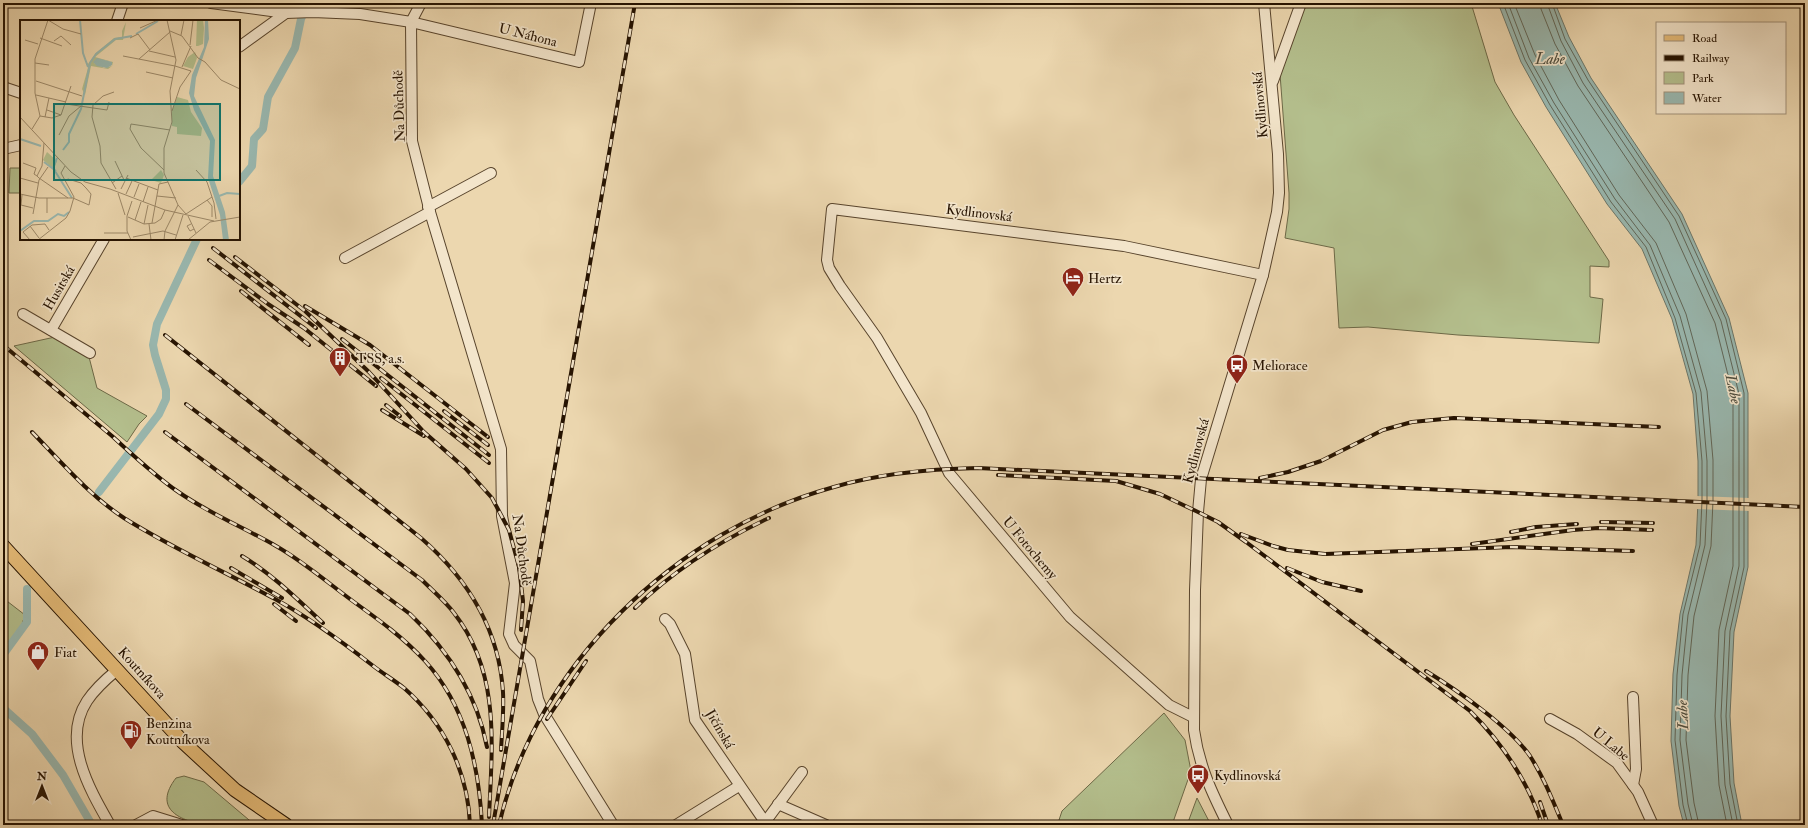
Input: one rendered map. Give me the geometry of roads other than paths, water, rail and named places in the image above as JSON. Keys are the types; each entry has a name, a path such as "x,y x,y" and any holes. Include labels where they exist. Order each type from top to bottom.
{"main road":[{"name":"Koutníkova","path":"3,546 183,742 218,775 251,802 286,825"}],"street":[{"path":"117,20 122,3"},
{"name":"U Náhona","path":"211,3 286,13 308,12 360,14 411,22 579,62 591,3"},
{"path":"411,22 421,3"},
{"name":"Kydlinovská","path":"1228,825 1207,782 1197,748 1193,717 1198,506 1201,479 1263,275 1274,231 1279,192 1278,154 1264,3"},
{"path":"1272,85 1301,3"},
{"path":"240,46 286,13"},
{"name":"Na Důchodě","path":"411,22 412,141 429,209 501,450 502,516 515,583 509,637 514,645 530,661 538,699 544,714 613,825"},
{"path":"3,87 20,93"},
{"path":"3,149 20,145"},
{"path":"345,258 491,174"},
{"name":"Kydlinovská","path":"832,209 1124,246 1263,275"},
{"name":"U Fotochemy","path":"832,209 827,260 829,268 853,307 877,338 890,360 920,413 950,474 1070,617 1169,705 1193,717"},
{"name":"Husitská","path":"51,330 103,240"},
{"name":"Husitská","path":"23,314 90,354"},
{"name":"Jičínská","path":"665,619 670,624 685,654 695,720 764,824"},
{"path":"110,825 89,788 78,752 77,730 81,712 87,701 98,687 117,670"},
{"path":"1633,697 1636,769 1633,785"},
{"name":"U Labe","path":"1550,719 1577,734 1617,763 1638,792 1653,825"},
{"path":"764,824 802,772"},
{"path":"676,825 739,786"},
{"path":"778,804 826,825"},
{"path":"136,825 153,816 182,825"}],"water":[{"name":"Labe","path":"1498,3 1555,3 1569,37 1591,78 1682,214 1729,318 1748,393 1748,567 1734,632 1730,716 1734,783 1742,825 1684,825 1679,806 1671,741 1673,674 1680,614 1696,545 1698,461 1693,394 1672,319 1642,249 1607,204 1546,107 1521,62"}],"waterway":[{"path":"240,181 252,166 254,139 263,129 268,97 295,48 301,19 308,3"},
{"path":"99,492 159,414 166,399 166,390 153,345 157,324 197,240"},
{"path":"3,655 27,622 27,589"},
{"path":"3,708 32,734 63,775 92,825"},
{"path":"3,713 20,723"}],"railway":[{"path":"493,825 635,3"},
{"path":"213,248 316,328"},
{"path":"235,257 305,311 369,372 424,432 466,469 492,498 509,530 519,567 523,601 521,630"},
{"path":"209,260 268,304 304,328 376,386"},
{"path":"241,291 309,345"},
{"path":"305,306 370,345 488,437"},
{"path":"165,335 421,538 453,570 467,588 478,607 488,626 495,647 503,692 501,750"},
{"path":"342,339 489,455"},
{"path":"3,345 168,485 201,506 264,539 296,559 400,637 425,661 451,697 468,738 478,781 482,825"},
{"path":"381,378 489,463"},
{"path":"186,404 422,580 454,613 469,636 480,660 487,685 492,737 489,817"},
{"path":"386,405 400,416"},
{"path":"382,410 424,436"},
{"path":"444,411 488,445"},
{"path":"1260,478 1288,472 1321,461 1383,430 1412,422 1454,418 1659,427"},
{"path":"32,432 87,489 124,518 161,540 301,614 404,688 431,717 442,732 451,749 459,767 464,786 470,825"},
{"path":"165,432 410,614 437,643 449,659 469,692 476,709 487,747"},
{"path":"499,825 518,766 545,710 580,659 622,612 669,570 721,535 776,507 852,482 887,475 941,469 978,468 1805,507"},
{"path":"998,475 1116,481 1160,494 1218,522 1470,711 1504,750 1522,778 1542,825"},
{"path":"635,608 666,581 698,557 733,536 769,518"},
{"path":"1601,522 1653,523"},
{"path":"1511,532 1536,527 1577,524"},
{"path":"1472,544 1598,528 1652,530"},
{"path":"1241,534 1288,550 1325,554 1512,547 1633,551"},
{"path":"242,556 274,579 323,623"},
{"path":"231,568 282,598"},
{"path":"1287,568 1322,582 1361,591"},
{"path":"274,604 296,621"},
{"path":"547,719 586,661"},
{"path":"1426,671 1453,688 1482,710 1510,733 1521,745 1530,756 1540,773 1563,825"},
{"path":"1540,802 1548,825"}],"place":[{"name":"Hertz","path":"1073,298"},
{"name":"TSS, a.s.","path":"340,378"},
{"name":"Meliorace","path":"1237,384"},
{"name":"Fiat","path":"38,672"},
{"name":"Benzina Koutníkova","path":"131,750"},
{"name":"Kydlinovská","path":"1198,794"}]}
